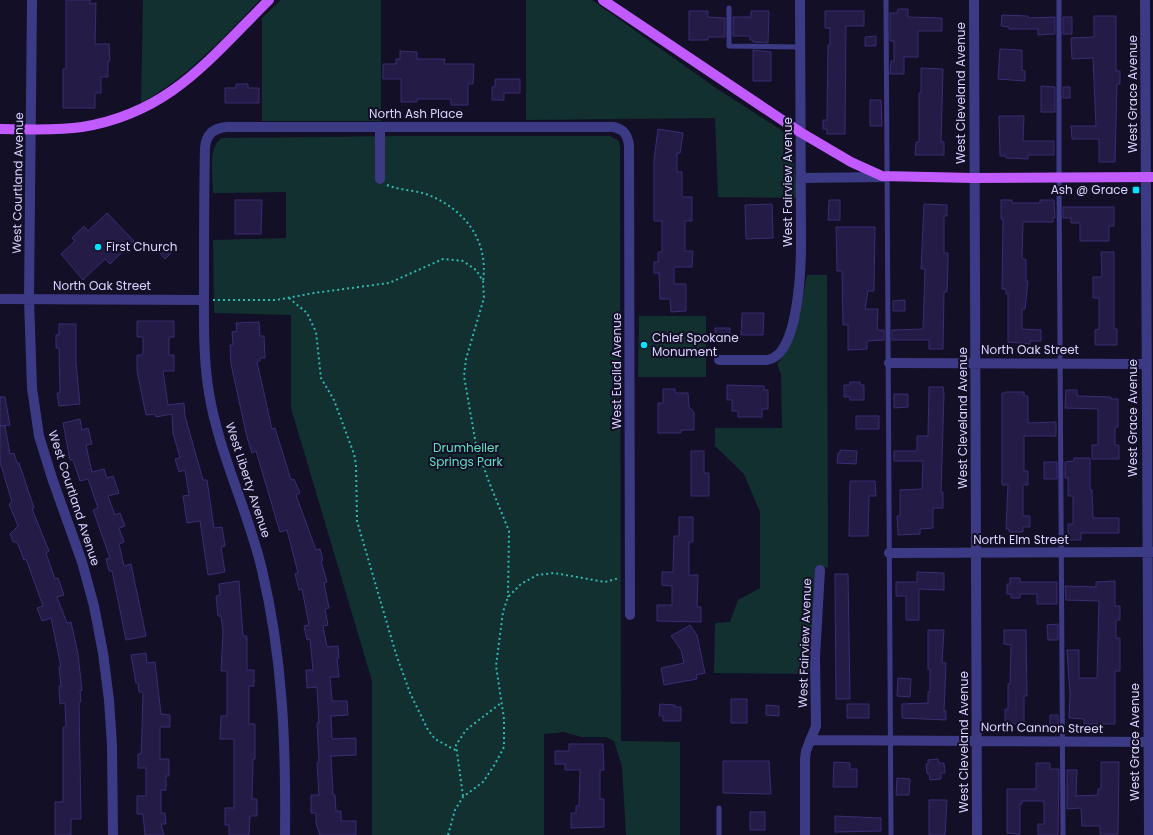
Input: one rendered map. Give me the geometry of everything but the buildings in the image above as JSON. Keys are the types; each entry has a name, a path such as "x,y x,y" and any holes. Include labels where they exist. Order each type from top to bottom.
{"main road":[{"path":"0,129 82,127 124,117 162,99 204,67 269,0"},
{"path":"603,0 800,132 851,162 887,177 1150,178"}],"street":[{"name":"West Courtland Avenue","path":"32,0 29,299 32,388 39,436 52,478 82,562 94,606 103,653 109,700 112,745 113,835"},
{"name":"West Fairview Avenue","path":"719,360 767,360 774,358 782,350 787,339 797,299 801,259 800,0"},
{"name":"West Cleveland Avenue","path":"974,0 977,835"},
{"name":"West Grace Avenue","path":"1145,0 1150,178 1146,364 1150,552 1151,742 1149,835"},
{"name":"North Ash Place","path":"211,132 218,128 227,126 613,127 622,130"},
{"path":"380,127 380,179"},
{"name":"West Euclid Avenue","path":"622,130 628,137 629,146 630,615"},
{"name":"West Liberty Avenue","path":"211,132 206,139 205,148 204,300 205,348 209,393 220,437 253,534 272,616 280,668 285,722 285,835"},
{"path":"801,178 887,177"},
{"name":"North Oak Street","path":"0,299 204,300"},
{"name":"North Oak Street","path":"889,363 1146,364"},
{"name":"North Elm Street","path":"889,553 1150,552"},
{"name":"West Fairview Avenue","path":"805,835 805,759 816,722 815,657 820,570"},
{"name":"North Cannon Street","path":"810,740 1151,742"}],"lane":[{"path":"886,0 891,835"},
{"path":"1059,0 1058,177 1061,363 1063,835"},
{"path":"729,8 729,46 800,46"},
{"path":"719,808 719,835"}],"path":[{"path":"380,179 393,187 424,194 446,203 458,212 476,235 485,267 483,281 484,298 466,359 464,376 476,445 509,531 508,597 503,612 496,666 504,719 504,747 496,764 483,782 463,797 455,810 448,835"},
{"path":"204,300 276,300 352,287 389,283 443,259 463,261 476,270 483,281"},
{"path":"289,298 307,313 316,332 321,378 334,400 354,454 356,464 357,521 396,654 410,693 428,730 435,739 458,751"},
{"path":"508,597 521,584 537,575 554,573 605,582 630,576"},
{"path":"463,797 456,745 466,730 501,703"}],"green space":[{"path":"143,0 260,0 205,56 190,69 158,93 141,103"},
{"path":"281,0 381,0 381,121 262,121 262,18"},
{"path":"526,0 592,0 716,88 792,137 797,198 718,197 715,118 526,120"},
{"name":"Drumheller Springs Park","path":"610,136 619,141 621,741 680,742 680,835 626,835 622,767 614,741 606,737 582,737 563,732 544,734 544,835 372,835 372,681 291,408 291,315 214,313 213,240 286,238 286,192 213,193 212,162 214,148 217,142 222,138"},
{"path":"807,275 827,275 828,567 815,569 814,608 809,674 714,673 715,623 730,622 738,600 760,588 760,512 744,474 715,446 715,428 782,428 781,374 777,364 790,345 794,334 798,322"},
{"path":"639,316 706,316 706,377 638,377"}],"place":[{"name":"Ash @ Grace","path":"1136,190"},
{"name":"First Church","path":"98,247"},
{"name":"Chief Spokane Monument","path":"644,345"}]}
